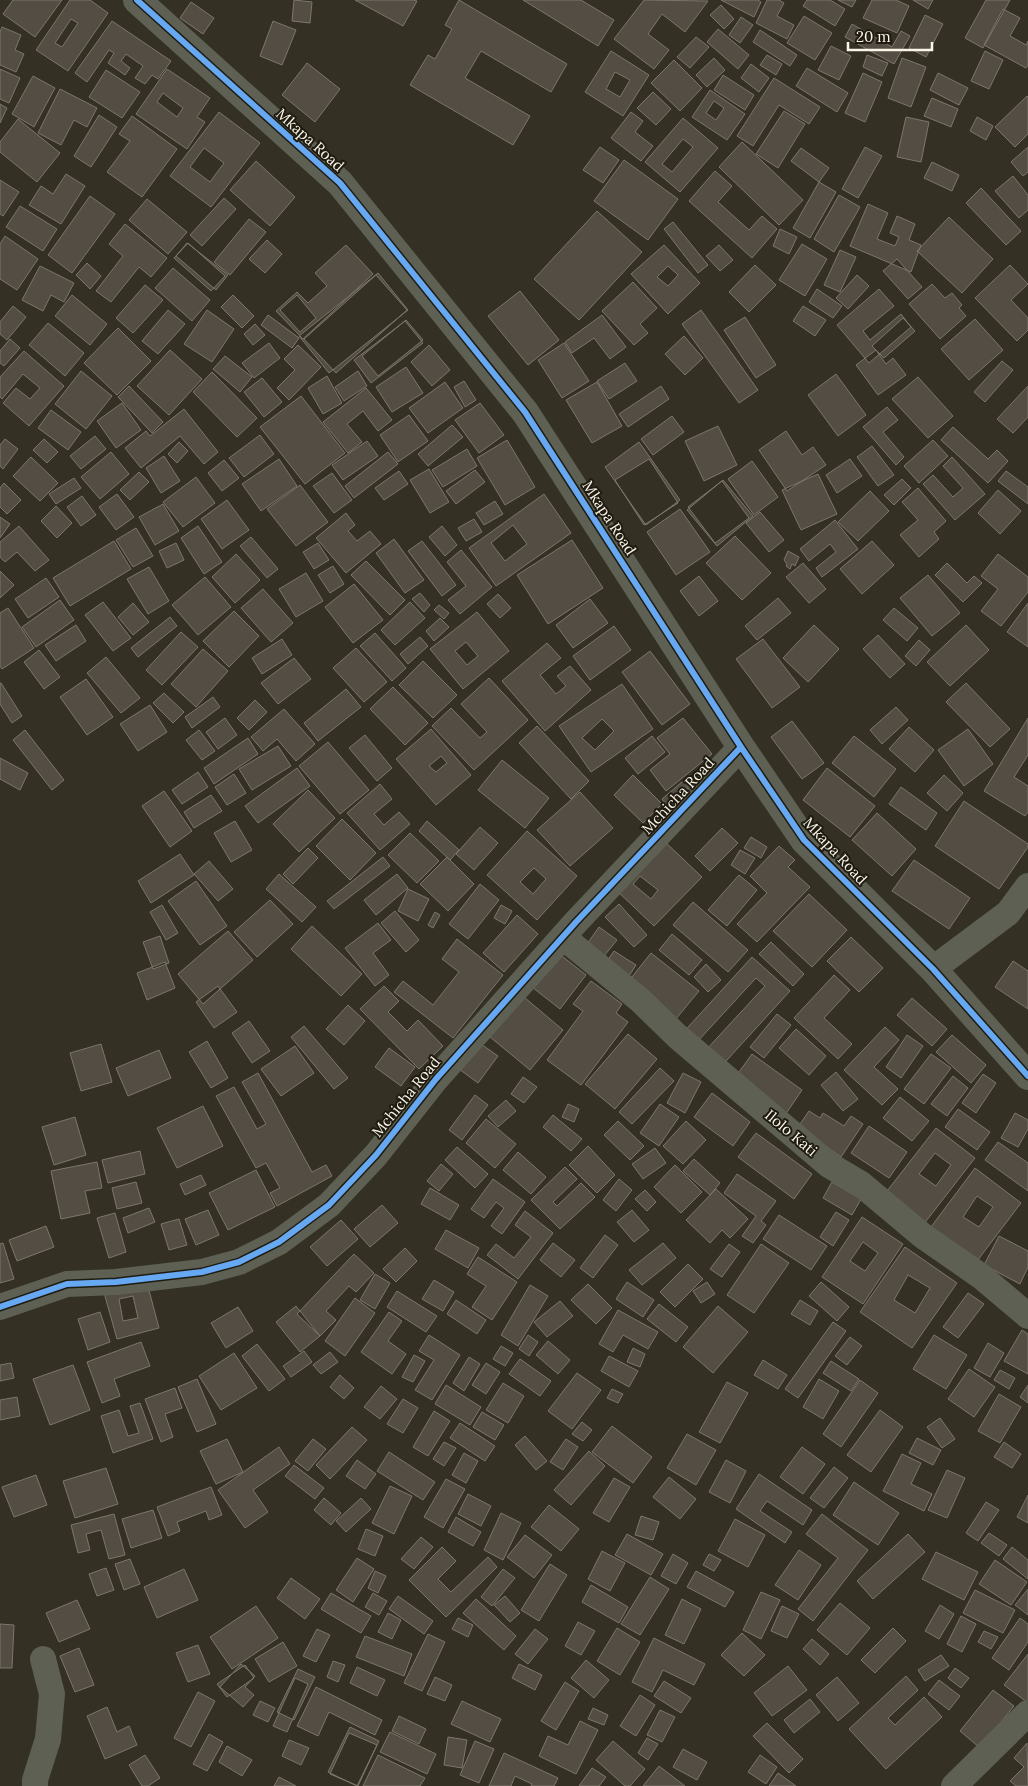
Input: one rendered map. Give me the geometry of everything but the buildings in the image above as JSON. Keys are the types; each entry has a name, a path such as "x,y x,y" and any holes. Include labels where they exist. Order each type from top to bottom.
{"street":[{"name":"Mkapa Road","path":"137,0 340,183 525,412 741,747 804,840 933,969 1028,1076"},
{"name":"Mchicha Road","path":"0,1307 67,1284 116,1282 202,1272 239,1262 279,1242 329,1205 376,1155 436,1079 563,937 741,747"},
{"path":"933,969 1018,916 1028,886"},
{"name":"Ilolo Kati","path":"563,937 640,1000 677,1036 829,1165 861,1184 923,1236 982,1277 1028,1316"},
{"path":"35,1786 35,1780 48,1739 52,1694 44,1659"},
{"path":"954,1786 1028,1712"}],"cycle path":[{"path":"137,0 340,183 525,412 741,747 804,840 933,969 1028,1076"},
{"path":"0,1307 67,1284 116,1282 202,1272 239,1262 279,1242 329,1205 376,1155 436,1079 576,922 741,747"}]}
